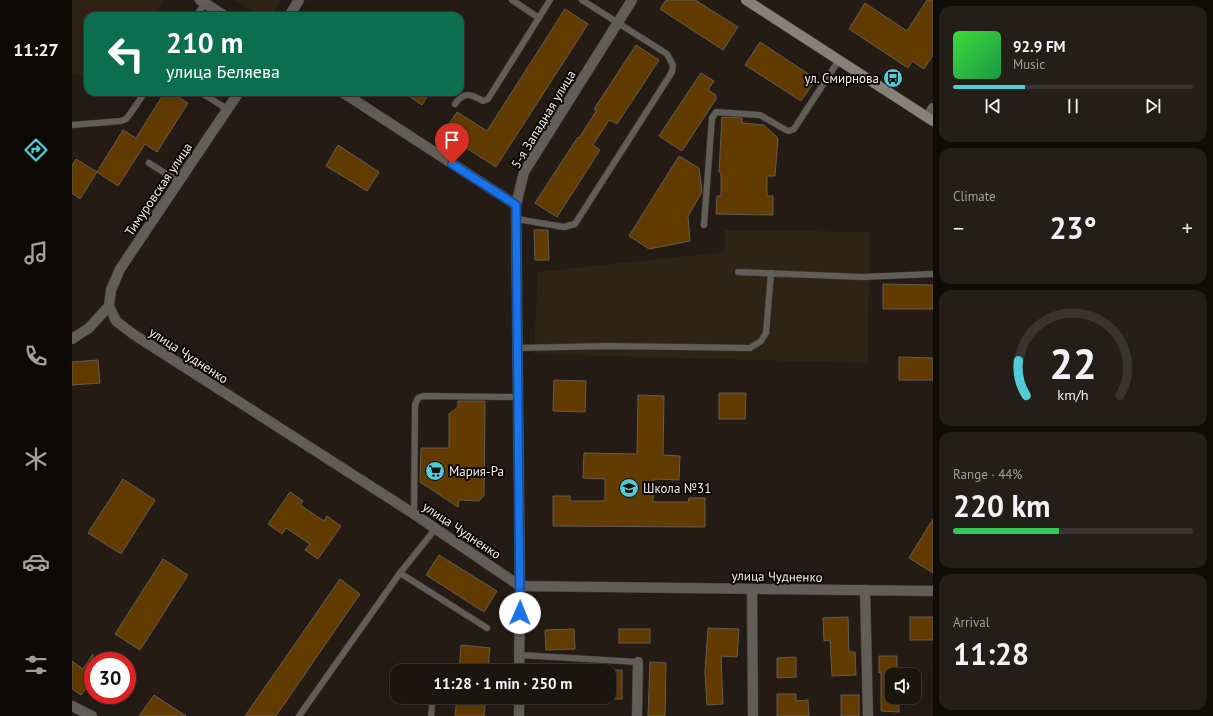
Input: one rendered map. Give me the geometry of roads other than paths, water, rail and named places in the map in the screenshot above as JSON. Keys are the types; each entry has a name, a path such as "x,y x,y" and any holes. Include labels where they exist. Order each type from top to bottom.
{"street":[{"path":"292,12 299,0"},
{"name":"5-я Западная улица","path":"519,664 519,397 516,205 524,172 632,0"},
{"path":"746,0 930,119 933,108"},
{"path":"202,2 218,12"},
{"name":"Тимуровская улица","path":"109,306 111,290 120,269 236,96"},
{"path":"348,96 516,205"},
{"path":"72,339 89,328 109,306"},
{"name":"улица Чудненко","path":"109,306 116,321 133,334 436,528 520,586 933,591"},
{"path":"752,589 753,716"},
{"path":"865,590 868,716"},
{"path":"637,716 638,662"},
{"path":"519,704 519,716"},
{"path":"72,706 92,716"}],"lane":[{"path":"512,0 539,18"},
{"path":"464,96 472,95 483,101 488,99 550,0"},
{"path":"516,218 564,227 575,224 672,72 673,65 667,54 582,0"},
{"path":"198,12 202,2"},
{"path":"704,225 713,114 716,112 760,115 786,130 789,131 794,129 838,60"},
{"path":"72,125 121,121 126,119 142,96"},
{"path":"207,96 228,109"},
{"path":"455,104 459,98 464,96"},
{"path":"149,163 178,182"},
{"path":"738,272 771,272 862,277 933,274"},
{"path":"518,348 609,346 750,348 761,341 766,333 771,272"},
{"path":"414,514 415,405 418,398 423,396 519,397"},
{"path":"299,716 400,573 436,528"},
{"path":"400,573 487,628"},
{"path":"519,655 638,662"},
{"path":"431,716 432,704"}],"place":[{"name":"ул. Смирнова","path":"893,78"},
{"name":"Мария-Ра","path":"435,471"},
{"name":"Школа №31","path":"629,488"}]}
